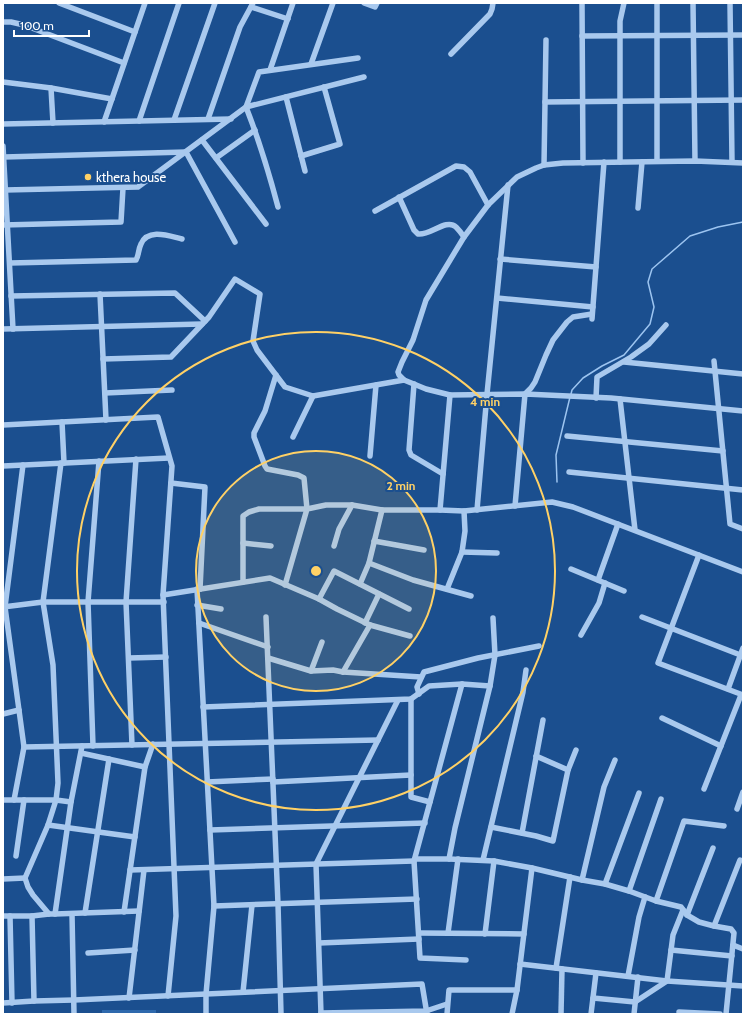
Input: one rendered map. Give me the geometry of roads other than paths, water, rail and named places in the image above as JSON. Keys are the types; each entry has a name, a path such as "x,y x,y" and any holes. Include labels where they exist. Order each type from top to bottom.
{"street":[{"path":"59,3 135,32"},
{"path":"104,122 145,3"},
{"path":"139,121 179,3"},
{"path":"174,120 215,3"},
{"path":"270,70 294,3"},
{"path":"311,64 333,3"},
{"path":"364,3 375,7 377,3"},
{"path":"451,54 490,14 493,3"},
{"path":"582,3 583,163"},
{"path":"620,162 620,21 624,3"},
{"path":"657,3 657,161"},
{"path":"693,3 695,161"},
{"path":"730,3 732,162"},
{"path":"208,119 240,27 252,5 288,19"},
{"path":"3,22 24,25 124,63"},
{"path":"582,36 743,35"},
{"path":"544,166 546,40"},
{"path":"278,207 265,160 246,107 259,72 358,58"},
{"path":"6,190 138,187 246,107 364,77"},
{"path":"3,82 51,88 112,99"},
{"path":"301,156 340,144 324,87"},
{"path":"51,88 53,123"},
{"path":"286,97 306,171"},
{"path":"545,102 743,100"},
{"path":"3,124 231,118"},
{"path":"216,158 255,130"},
{"path":"202,140 266,224"},
{"path":"3,146 6,190 5,225 10,263 13,329"},
{"path":"4,157 186,152"},
{"path":"186,152 235,242"},
{"path":"743,163 695,161 563,163 536,168 517,177 488,205 464,237 426,300 413,340 398,372 404,380 426,389 450,395 525,394 620,399 743,411"},
{"path":"592,314 604,162"},
{"path":"638,208 642,162"},
{"path":"375,211 456,166 464,167 470,172 488,205"},
{"path":"477,510 508,185"},
{"path":"5,225 121,222 123,188"},
{"path":"399,197 414,230 418,234 422,235 445,225 453,225 464,237"},
{"path":"10,263 136,260 143,240 149,236 160,234 182,239"},
{"path":"500,259 596,267"},
{"path":"104,359 171,357 203,322 235,279 260,294 253,341 257,350 285,387 313,396 404,380"},
{"path":"11,296 175,293 203,322"},
{"path":"100,294 106,420"},
{"path":"497,298 592,314"},
{"path":"515,506 525,394 535,382 553,340 567,322 572,317 592,314"},
{"path":"3,329 102,327 203,322"},
{"path":"596,398 597,377 624,362 649,344 666,325"},
{"path":"714,361 730,524 743,529"},
{"path":"624,362 743,374"},
{"path":"276,375 265,411 254,433 254,437 267,469 298,475 304,478 307,509 285,585"},
{"path":"414,384 409,450 411,454 443,474"},
{"path":"370,456 376,385"},
{"path":"105,393 172,390"},
{"path":"440,510 450,395"},
{"path":"293,437 313,396"},
{"path":"620,399 634,530"},
{"path":"3,426 158,417 172,466 163,594 176,916 168,996"},
{"path":"52,914 32,896 25,878 48,825 56,800 58,783 53,665 43,602 62,463 62,422"},
{"path":"568,436 723,451"},
{"path":"3,466 169,458"},
{"path":"132,745 126,602 136,459"},
{"path":"93,746 88,602 99,461"},
{"path":"14,800 24,747 4,607 23,465"},
{"path":"569,472 743,490"},
{"path":"171,483 205,487 198,589 198,623 214,906 206,994 206,1014"},
{"path":"243,582 243,516 249,512 259,509 307,509 326,505 352,505 382,510 464,511 552,502 573,507 743,572"},
{"path":"334,546 339,529 352,505"},
{"path":"360,584 369,563 382,510"},
{"path":"447,590 462,552 464,511"},
{"path":"598,580 618,524"},
{"path":"374,541 424,550"},
{"path":"243,543 272,546"},
{"path":"462,552 496,553"},
{"path":"698,555 658,663 742,695 704,789"},
{"path":"369,563 413,580 471,596"},
{"path":"571,569 624,591"},
{"path":"319,599 334,571 409,610"},
{"path":"163,594 270,578 319,599 368,624 410,636"},
{"path":"581,635 599,603 605,583"},
{"path":"343,672 368,624 379,594"},
{"path":"4,607 43,602 164,602"},
{"path":"198,605 221,609"},
{"path":"266,617 281,1014"},
{"path":"642,617 742,655"},
{"path":"449,859 455,828 490,686 495,655 493,618"},
{"path":"198,623 268,647"},
{"path":"311,671 322,642"},
{"path":"419,694 417,687 424,672 478,658 539,646"},
{"path":"728,689 742,655 743,648"},
{"path":"129,658 166,658"},
{"path":"268,658 311,671 333,670 343,672 422,677"},
{"path":"483,860 523,692 526,670"},
{"path":"203,707 398,700 411,699 429,686 462,684 490,686"},
{"path":"462,684 415,860 420,958 466,960"},
{"path":"411,699 411,797 430,802"},
{"path":"398,700 316,864 321,1014 427,1012 448,1004"},
{"path":"3,714 19,710"},
{"path":"662,718 721,746"},
{"path":"522,833 543,720"},
{"path":"24,747 378,740"},
{"path":"124,912 145,767 153,744"},
{"path":"52,914 82,746"},
{"path":"491,827 553,841 568,770 576,750"},
{"path":"80,753 145,767"},
{"path":"536,756 568,770"},
{"path":"85,913 109,759"},
{"path":"582,880 604,788 615,760"},
{"path":"207,782 359,778 411,775"},
{"path":"737,809 743,792"},
{"path":"605,884 639,793"},
{"path":"629,891 661,799"},
{"path":"3,800 56,800 71,802"},
{"path":"16,856 24,800"},
{"path":"656,901 684,821 724,826"},
{"path":"210,830 425,823"},
{"path":"48,825 135,837"},
{"path":"593,998 635,1002 667,981 673,935 685,912 713,848"},
{"path":"448,933 458,859"},
{"path":"130,870 458,859 494,861 605,884 656,901 681,907 685,912 699,922 731,929 733,931 726,1014"},
{"path":"714,926 740,860"},
{"path":"485,934 494,861"},
{"path":"512,1014 517,990 532,868"},
{"path":"130,998 144,870"},
{"path":"561,1014 559,968 570,877"},
{"path":"3,879 25,878"},
{"path":"628,976 639,917 646,897"},
{"path":"214,906 417,899"},
{"path":"243,992 252,905"},
{"path":"3,916 139,911"},
{"path":"72,914 74,1014"},
{"path":"10,916 12,1003"},
{"path":"32,916 34,1001"},
{"path":"319,943 448,933 524,934"},
{"path":"732,945 743,949"},
{"path":"88,953 135,950"},
{"path":"671,950 732,956"},
{"path":"520,964 667,981 743,986"},
{"path":"591,1014 596,973"},
{"path":"634,1014 638,977"},
{"path":"3,1004 34,1001 130,998 422,984 427,1012"},
{"path":"447,1014 449,990 517,990"},
{"path":"680,1012 720,1014"}],"waterway":[{"path":"571,394 572,390 583,378 624,355 650,324 654,307 648,282 652,269 690,236 718,227 743,222"},
{"path":"557,482 556,455 570,397"}],"place":[{"name":"kthera house","path":"88,177"}]}
